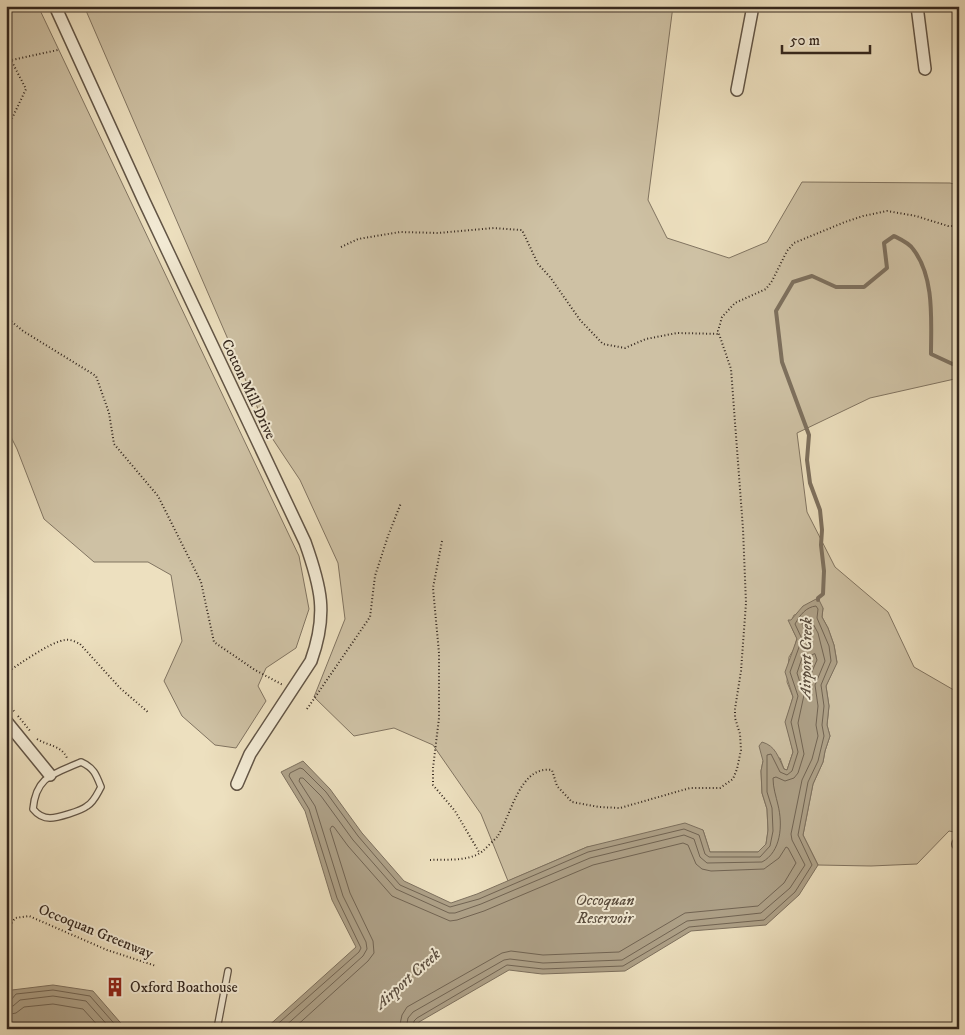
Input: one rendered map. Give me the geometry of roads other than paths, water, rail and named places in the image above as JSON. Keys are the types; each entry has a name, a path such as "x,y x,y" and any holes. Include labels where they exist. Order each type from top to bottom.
{"street":[{"name":"Cotton Mill Drive","path":"55,6 144,202 305,542 315,570 322,612 320,630 311,661 250,754 237,784"},
{"path":"737,90 753,6"},
{"path":"917,6 925,69"},
{"path":"6,721 50,775"}],"lane":[{"path":"81,762 92,767 101,787 95,799 87,807 49,818 37,814 33,810 34,800 40,783 50,775 81,762"},
{"path":"217,1029 228,971"}],"water":[{"name":"Occoquan Reservoir","path":"818,598 823,608 822,617 834,645 837,663 826,686 829,706 827,725 830,736 823,762 813,784 803,835 818,865 799,895 766,925 691,931 625,971 542,974 509,970 419,1022 417,1029 265,1029 356,947 332,900 305,811 281,772 303,761 330,789 362,833 404,881 451,903 477,894 587,847 685,823 703,830 710,852 758,852 766,844 768,830 767,809 762,793 761,771 763,761 759,746 762,742 770,746 776,752 784,769 787,770 793,752 785,722 793,697 785,672 797,639 788,620 791,620 803,606"},
{"path":"53,985 93,991 126,1029 6,1029 6,999 12,990"}],"waterway":[{"name":"Airport Creek","path":"818,600 823,594 824,571 820,510 810,483 807,460 809,435 782,362 776,311 793,282 812,276 836,287 864,287 887,268 884,243 894,236 899,238 913,249 925,273 930,300 931,354 959,367"}],"place":[{"name":"Oxford Boathouse","path":"115,987"}]}
